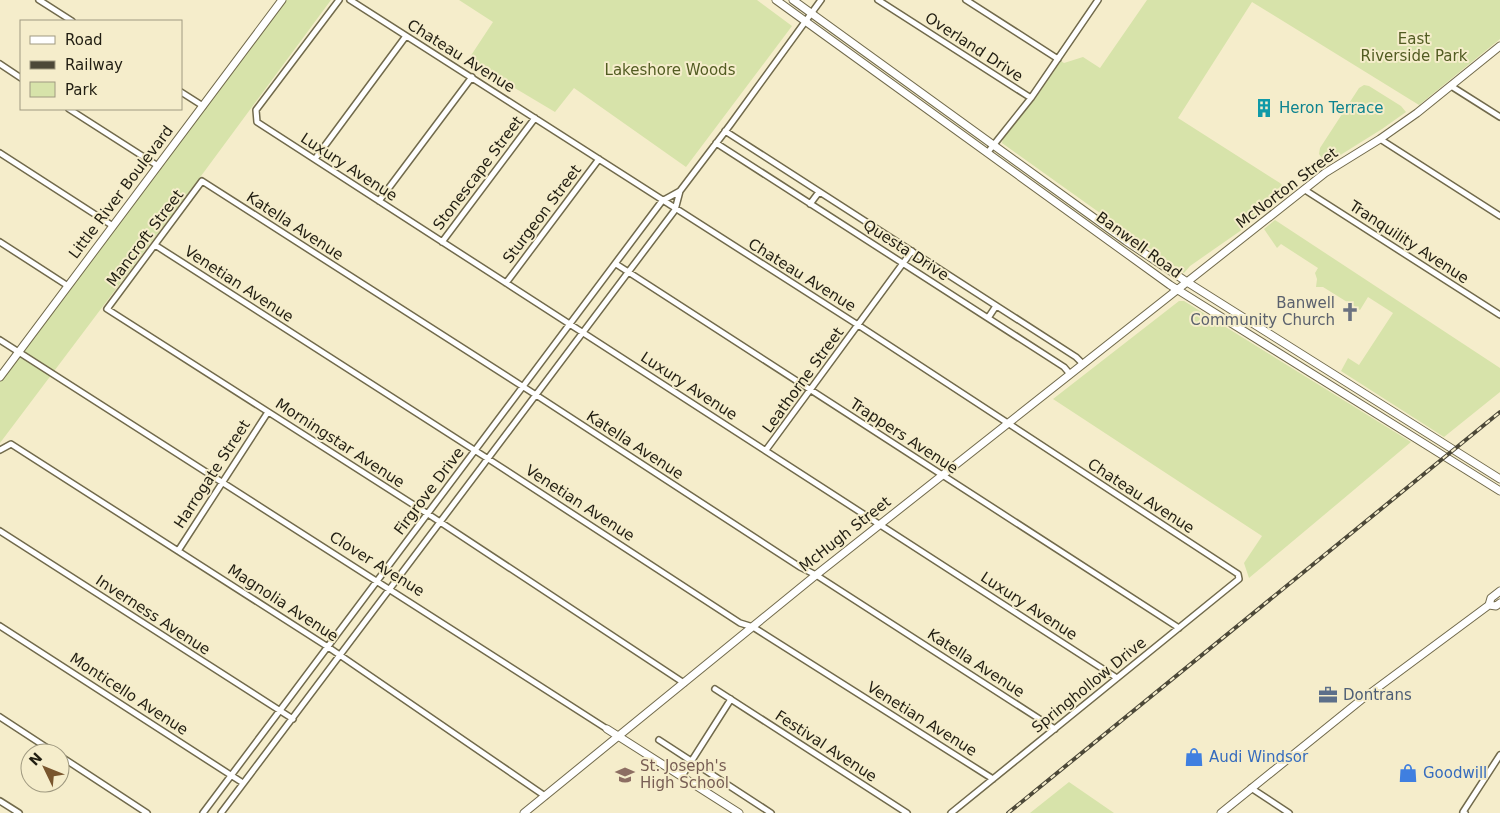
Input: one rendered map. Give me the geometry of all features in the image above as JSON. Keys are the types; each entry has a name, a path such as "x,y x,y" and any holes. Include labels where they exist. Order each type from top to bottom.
{"main road":[{"name":"Little River Boulevard","path":"0,377 282,0"},
{"name":"Banwell Road","path":"776,0 1178,289 1500,492"},
{"name":"Banwell Road","path":"793,0 1187,282 1500,479"},
{"name":"McNorton Street","path":"1187,282 1325,173 1380,139 1418,112 1500,46"},
{"name":"McHugh Street","path":"524,813 816,575 1187,282"},
{"path":"1221,813 1361,700 1489,605 1491,598 1500,591"},
{"path":"1489,605 1496,606 1500,603"},
{"name":"Clover Avenue","path":"607,729 739,813"}],"street":[{"path":"39,0 70,20"},
{"name":"Luxury Avenue","path":"339,0 256,110 257,122 1118,678"},
{"name":"Chateau Avenue","path":"350,0 858,325 1238,574"},
{"name":"Firgrove Drive","path":"204,813 662,201 680,191 821,0"},
{"name":"Overland Drive","path":"878,0 1031,98"},
{"path":"966,0 1058,60"},
{"path":"988,152 1031,98 1098,0"},
{"path":"315,159 406,36"},
{"path":"0,64 20,77"},
{"path":"379,201 472,77"},
{"path":"1451,86 1500,118"},
{"path":"182,93 203,106"},
{"path":"71,110 158,166"},
{"name":"Stonescape Street","path":"442,242 535,118"},
{"name":"Questa Drive","path":"725,131 1076,357 1083,364"},
{"path":"1380,139 1500,216"},
{"name":"Questa Drive","path":"716,143 1064,367 1070,374"},
{"path":"0,153 113,226"},
{"name":"Sturgeon Street","path":"506,283 598,159"},
{"name":"Mancroft Street","path":"107,309 202,181"},
{"name":"Katella Avenue","path":"202,181 800,567 816,575 1055,729"},
{"name":"Tranquility Avenue","path":"1305,190 1500,315"},
{"name":"Firgrove Drive","path":"221,813 582,332 676,210 680,191"},
{"path":"810,204 819,192"},
{"path":"0,242 68,286"},
{"name":"Venetian Avenue","path":"155,245 488,458 740,623 753,627 992,779"},
{"name":"Leathorne Street","path":"766,450 912,251"},
{"name":"Trappers Avenue","path":"616,264 1179,628"},
{"path":"988,318 996,306"},
{"name":"Morningstar Avenue","path":"107,309 428,514 684,683"},
{"name":"Clover Avenue","path":"0,340 222,483 391,588 607,729"},
{"name":"Harrogate Street","path":"178,551 268,412"},
{"name":"Magnolia Avenue","path":"1,449 11,444 328,647 545,796"},
{"name":"Inverness Avenue","path":"0,531 292,719"},
{"name":"Springhollow Drive","path":"951,813 1239,579 1238,574"},
{"name":"Monticello Avenue","path":"0,626 244,783"},
{"name":"Festival Avenue","path":"715,688 907,813"},
{"path":"682,776 731,700"},
{"path":"0,717 40,743"},
{"path":"659,740 770,813"},
{"path":"1465,813 1463,812 1500,755"},
{"path":"70,763 147,813"},
{"path":"1251,788 1290,813"},
{"path":"0,801 19,813"}],"green space":[{"path":"282,0 331,0 0,443 0,377"},
{"name":"Lakeshore Woods","path":"459,0 757,0 792,26 686,167 574,88 555,112 468,60 493,22"},
{"name":"East Riverside Park","path":"1147,0 1500,0 1500,39 1419,105 1252,2 1178,118 1280,183 1288,191 1257,215 1243,229 1190,266 1184,273 1002,143 1003,139 1035,99 1061,61 1064,63 1083,57 1100,68"},
{"path":"1364,85 1369,86 1401,106 1406,112 1326,164 1319,154 1320,148 1359,88"},
{"path":"1275,220 1500,368 1500,392 1444,437 1341,371 1348,358 1359,365 1393,313 1368,297 1360,310 1323,287 1316,287 1317,279 1315,273 1318,268 1281,244 1277,248 1264,229"},
{"path":"1179,301 1184,301 1411,442 1249,578 1244,563 1262,536 1053,399"},
{"path":"1069,782 1114,813 1030,813"}],"railway":[{"path":"1008,813 1500,412"}],"place":[{"name":"Heron Terrace","path":"1264,108"},
{"name":"Banwell Community Church","path":"1350,312"},
{"name":"Dontrans","path":"1328,695"},
{"name":"Audi Windsor","path":"1194,757"},
{"name":"Goodwill","path":"1408,773"},
{"name":"St. Joseph's High School","path":"625,775"}]}
